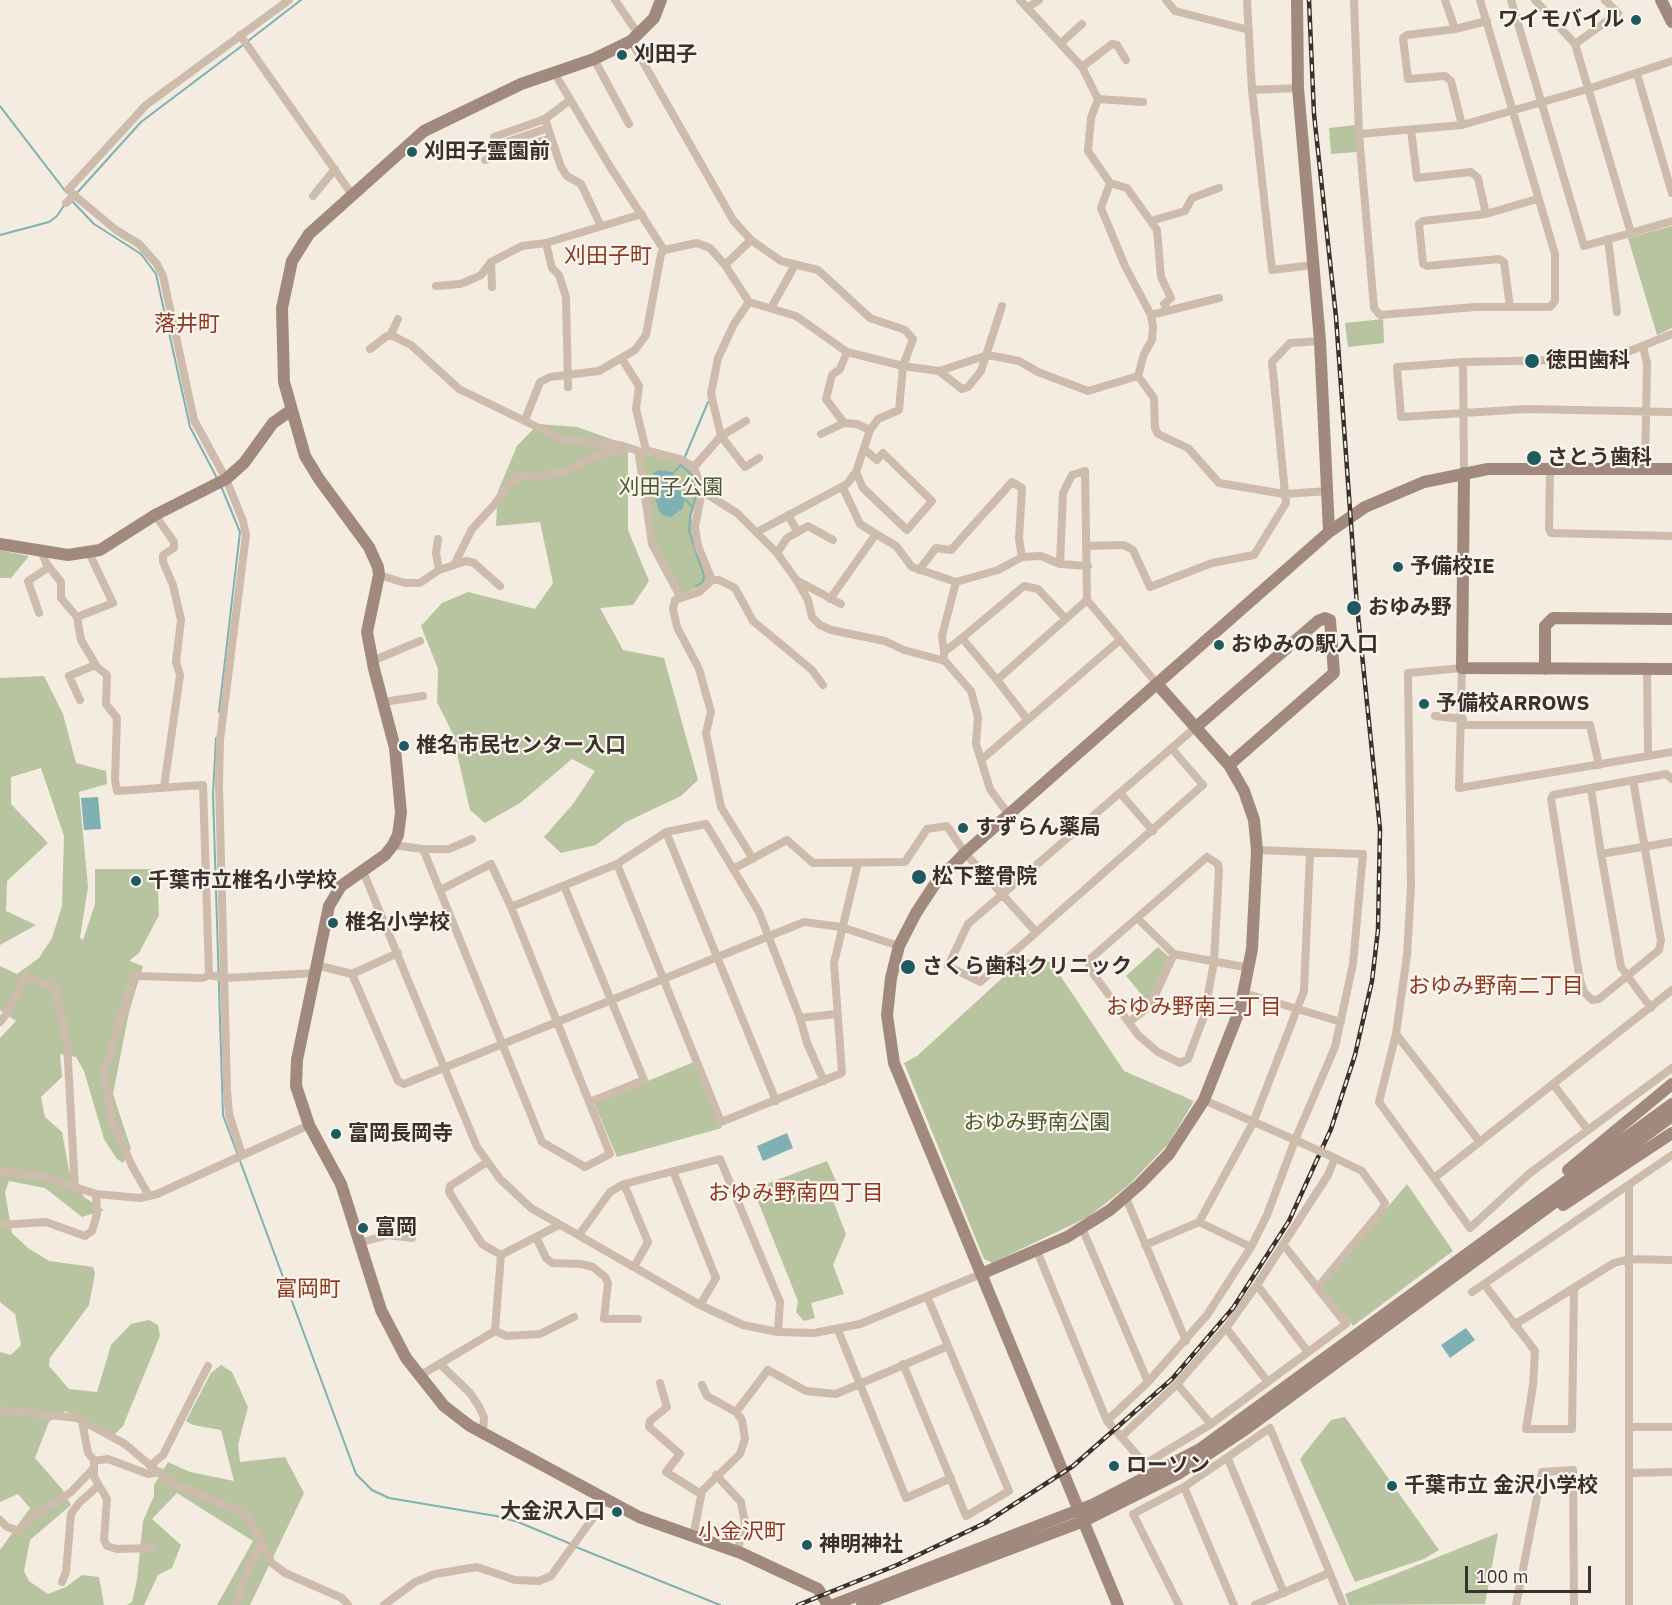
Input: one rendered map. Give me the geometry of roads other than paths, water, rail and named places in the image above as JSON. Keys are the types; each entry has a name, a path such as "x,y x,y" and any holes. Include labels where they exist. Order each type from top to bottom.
{"street":[{"path":"242,1155 229,1114 220,880 220,741 246,535 243,521 221,481 194,420 163,276 157,264 139,244 89,210 68,190 146,105 289,0"},
{"path":"615,0 733,220 751,240 781,261 818,270 870,318 910,333 912,339 903,366 900,410 878,419 870,430 856,472 843,488 757,532"},
{"path":"660,0 654,18 635,38 594,59 520,84 424,131 309,234 292,261 282,308 284,382 290,411 305,456 369,547 379,575 367,624 372,661 395,748 401,813 398,835 385,855 362,869 341,886 334,896 316,969 295,1074 298,1099 309,1125 341,1184 381,1310 406,1358 449,1411 483,1433 660,1527 737,1552 818,1589 828,1605"},
{"path":"1020,0 1082,67 1098,99 1091,118 1088,151 1110,183 1127,188 1159,236 1161,277 1171,298 1164,304 1167,309"},
{"path":"1027,8 1039,0"},
{"path":"1166,0 1175,11 1250,30"},
{"path":"1247,0 1252,90 1272,270 1313,265"},
{"path":"1297,0 1298,88 1320,341 1329,491 1329,532"},
{"path":"1354,0 1359,134 1376,313 1380,315 1475,307 1550,307 1555,301 1555,254 1480,0"},
{"path":"1445,0 1455,29"},
{"path":"1511,0 1584,246 1672,221"},
{"path":"1535,0 1575,44 1631,232"},
{"path":"1575,44 1618,14 1605,0"},
{"path":"1661,0 1672,22"},
{"path":"1462,125 1451,81 1445,76 1408,79 1403,38 1407,35 1455,29 1487,21"},
{"path":"1061,43 1082,24"},
{"path":"240,34 353,196"},
{"path":"1082,67 1112,44 1117,45 1126,60"},
{"path":"594,59 629,124"},
{"path":"1359,134 1462,125 1588,89 1672,61"},
{"path":"555,74 664,250"},
{"path":"1637,74 1672,193"},
{"path":"1252,90 1298,88"},
{"path":"1098,99 1143,102"},
{"path":"500,155 494,137 545,119 570,100"},
{"path":"545,119 561,167 567,176 582,184 601,226"},
{"path":"481,151 548,128"},
{"path":"1411,130 1417,178 1471,172 1478,178 1486,214"},
{"path":"485,160 551,138"},
{"path":"313,196 335,169"},
{"path":"1110,183 1101,208 1125,266 1151,315 1152,340 1144,354 1138,376"},
{"path":"1151,221 1185,211 1192,198 1219,188"},
{"path":"66,203 75,195"},
{"path":"1510,307 1504,262 1499,259 1427,266 1423,264 1419,224 1423,221 1486,214 1538,199"},
{"path":"436,286 460,284 475,278 481,275 491,262 522,246 546,243 642,214"},
{"path":"1608,239 1617,312"},
{"path":"725,265 751,240"},
{"path":"546,243 552,268 560,275 566,297 568,387"},
{"path":"525,420 540,382 567,374 599,371 635,350 646,335 661,255 664,250 698,243 710,248 725,265 749,302 796,316 847,352 903,366 939,371 985,356 1019,361 1038,372 1088,391 1138,376"},
{"path":"491,262 492,287"},
{"path":"771,309 795,265"},
{"path":"1151,315 1167,309 1219,298"},
{"path":"749,302 734,324 718,358 711,394 721,436 745,467 759,458"},
{"path":"939,371 962,389 968,387 981,371 1002,306"},
{"path":"370,349 390,336 398,319"},
{"path":"1672,334 1610,358 1463,362 1397,367 1401,417 1527,409 1672,412"},
{"path":"390,336 411,345 459,389 564,440 620,445 680,459 694,467 702,491 695,527 698,546 712,580"},
{"path":"1088,546 1124,545 1133,550 1150,587 1212,563 1254,555 1286,503 1272,362 1290,344 1320,341"},
{"path":"1643,347 1647,363 1645,469"},
{"path":"844,423 826,399 832,375 840,369 847,352"},
{"path":"622,359 639,386 636,409 644,451"},
{"path":"1463,362 1461,412 1464,473 1462,722 1459,788 1599,765 1648,754 1672,752"},
{"path":"1138,376 1154,398 1155,428 1158,434 1188,448 1220,483 1284,494 1329,491"},
{"path":"0,544 68,555 89,553 107,545 155,515 221,481 244,463 273,423 290,411"},
{"path":"694,467 721,436 746,421"},
{"path":"821,434 844,423 857,424 870,430"},
{"path":"856,472 863,488 907,530 932,501 883,453 877,460 864,449"},
{"path":"455,563 472,529 495,504 510,482 520,476 558,474 615,450 644,451"},
{"path":"644,451 639,456 652,544 681,598"},
{"path":"1118,1605 894,1063 887,1015 891,978 900,946 916,913 934,884 966,853 1329,532 1365,507 1398,490 1488,468 1672,470"},
{"path":"1550,469 1549,529 1551,533 1672,536"},
{"path":"362,869 468,1126 487,1162 513,1193 531,1208 700,1305 743,1325 778,1332 806,1334 838,1330 1037,1251 1082,1228 1126,1198 1169,1154 1204,1100 1222,1059 1250,968 1257,850 1250,806 1229,765 1158,685 1088,600 1085,471 1072,475 1063,493 1060,564"},
{"path":"919,570 936,548 951,550 1012,482 1022,488 1019,539 1022,557"},
{"path":"843,488 860,524 896,546 912,567 956,582 998,570 1022,557 1041,556 1060,564 1088,566"},
{"path":"702,491 737,513 777,553 797,581 808,600 812,616 820,625 831,630 885,641 904,650 944,657"},
{"path":"155,515 174,542 174,548 163,555 163,562 173,585 181,620 176,662 180,675 164,787"},
{"path":"788,515 797,531"},
{"path":"777,553 787,538 808,526 833,540"},
{"path":"830,599 876,534"},
{"path":"438,539 436,553 439,570"},
{"path":"40,551 61,582 61,598 66,608 76,617 81,640 95,664 106,675 106,704 117,718 115,780 117,791 203,785 209,975"},
{"path":"76,617 113,603 89,553"},
{"path":"379,575 405,583 420,583 439,570 466,561 474,563 500,586"},
{"path":"39,613 28,581 49,567"},
{"path":"712,580 699,592 675,600 673,609 677,627 699,669 711,712 706,733 721,807 753,859"},
{"path":"712,580 728,583 735,588 753,621 813,670 823,685"},
{"path":"797,581 841,604"},
{"path":"956,582 942,636 944,657 971,691 978,717 976,744 990,789 1009,815"},
{"path":"944,657 962,638 1024,586 1038,590 1065,618"},
{"path":"997,680 1088,600"},
{"path":"1172,749 1203,785 980,982 948,966 968,924 1318,621 1325,618 1330,620 1334,673 1229,765"},
{"path":"1545,669 1545,626 1552,618 1672,619"},
{"path":"962,638 1027,719"},
{"path":"981,760 1120,640"},
{"path":"372,661 420,641"},
{"path":"80,700 69,676 95,664"},
{"path":"1672,669 1462,668 1408,673 1411,887 1407,955 1396,1034 1379,1102 1470,1228 1530,1173 1672,1068"},
{"path":"1647,668 1648,754"},
{"path":"383,702 423,696"},
{"path":"1435,716 1462,722 1590,725 1599,765"},
{"path":"1634,780 1661,941 1659,950 1599,999 1592,1000 1584,992 1580,980 1551,799 1553,795 1666,774 1672,779"},
{"path":"1591,788 1618,955 1627,976 1651,1008"},
{"path":"1120,793 1153,831"},
{"path":"512,907 617,864 666,832 706,824 759,912 800,1018 807,1043 824,1081"},
{"path":"733,869 787,840 813,863 905,862 927,829 947,826 966,853 1036,932"},
{"path":"666,832 776,1101"},
{"path":"393,845 423,849 449,849 472,838"},
{"path":"1601,854 1672,842"},
{"path":"423,849 542,1142 585,1167 610,1154 512,907 491,864 440,890"},
{"path":"1107,1421 1186,1341 1225,1290 1267,1215 1295,1140 1335,1047 1355,945 1363,854 1257,850"},
{"path":"1145,1245 1199,1222 1253,1123 1304,991 1310,852"},
{"path":"1207,857 1218,864 1214,962 1204,1016 1188,1059 1180,1062 1158,1052 1138,1035 1089,968 1090,958 1137,918 1207,857"},
{"path":"617,864 721,1122 842,1073 834,963 858,863"},
{"path":"564,886 644,1080 590,1102"},
{"path":"1137,918 1174,954 1250,968"},
{"path":"352,974 398,1081 405,1084 663,977 804,922 841,927 900,946"},
{"path":"149,1196 132,1166 112,1121 104,1073 134,976 203,978 209,975 225,978 316,969 352,974 398,953"},
{"path":"1129,1022 1150,1006 1174,954"},
{"path":"0,1022 8,1012 25,976 54,988 67,1043 75,1189"},
{"path":"1244,993 1341,1022"},
{"path":"1434,1178 1552,1084 1670,995"},
{"path":"800,1018 836,1014"},
{"path":"1396,1034 1480,1142"},
{"path":"1552,1084 1588,1130"},
{"path":"1511,1227 1513,1214 1672,1084"},
{"path":"1204,1100 1362,1171 1385,1203 1382,1211 1318,1287"},
{"path":"1511,1227 1672,1104"},
{"path":"862,1605 1081,1516 1214,1440 1511,1227 1672,1116"},
{"path":"0,1172 39,1175 75,1189 96,1194 140,1198 309,1125"},
{"path":"1511,1227 1539,1220 1672,1133"},
{"path":"1472,1292 1672,1155"},
{"path":"1121,1437 1177,1384 1226,1328 1257,1285 1328,1175 1335,1158"},
{"path":"579,1235 610,1192 624,1184 720,1159 780,1302 778,1332"},
{"path":"487,1162 450,1186 449,1192 482,1244 501,1255"},
{"path":"674,1171 716,1278 700,1305"},
{"path":"624,1184 648,1242 634,1267"},
{"path":"1629,1186 1629,1605"},
{"path":"0,1225 46,1222 85,1236 92,1231 97,1214 96,1194"},
{"path":"1126,1198 1186,1341"},
{"path":"1199,1222 1251,1247"},
{"path":"501,1255 559,1225"},
{"path":"1082,1228 1148,1382"},
{"path":"358,1243 388,1235 412,1238"},
{"path":"536,1237 546,1258 552,1263 581,1264 593,1267 605,1277 608,1283 603,1319 638,1319"},
{"path":"1037,1251 1107,1421 1145,1464 1211,1424 1346,1324 1283,1244"},
{"path":"495,1331 501,1255"},
{"path":"1514,1325 1599,1271 1629,1259 1672,1260"},
{"path":"1484,1284 1535,1351 1533,1385 1526,1429 1572,1429 1575,1288"},
{"path":"1257,1285 1308,1352"},
{"path":"903,1364 966,1516 1009,1491 927,1296"},
{"path":"495,1331 507,1336 540,1334 574,1317"},
{"path":"1226,1328 1268,1382"},
{"path":"838,1330 906,1498 951,1478"},
{"path":"420,1376 495,1331"},
{"path":"736,1412 768,1370 806,1391 836,1394 948,1346"},
{"path":"441,1365 478,1405 484,1417 483,1433"},
{"path":"150,1466 163,1455 208,1366"},
{"path":"660,1383 667,1407 650,1421 648,1427 680,1454 666,1472 701,1494"},
{"path":"1177,1384 1211,1424"},
{"path":"693,1537 701,1494 706,1484 740,1454 746,1431 736,1412 706,1396 702,1385"},
{"path":"0,1410 59,1415 82,1421 125,1444 171,1483 235,1509 249,1519 272,1563 285,1573 342,1598 348,1605"},
{"path":"82,1421 88,1453 98,1486 106,1499 104,1540 107,1546 117,1549 152,1548"},
{"path":"1629,1427 1672,1427"},
{"path":"1179,1605 1133,1514 1184,1487 1228,1459 1270,1428 1343,1605"},
{"path":"0,1520 7,1527 20,1531 31,1518 71,1492 93,1465 108,1459 148,1474 160,1472"},
{"path":"1228,1459 1284,1593"},
{"path":"1516,1605 1542,1472 1573,1470 1574,1605"},
{"path":"1629,1473 1672,1472"},
{"path":"716,1475 741,1502 745,1524 737,1552"},
{"path":"62,1582 66,1572 71,1514 79,1503 98,1486"},
{"path":"1184,1487 1234,1605"},
{"path":"384,1605 415,1582 435,1574 477,1567 515,1580 538,1581 551,1576 606,1500"},
{"path":"833,1605 1081,1516"},
{"path":"237,1605 247,1570 262,1545"},
{"path":"1255,1605 1329,1573"}],"water":[{"path":"659,470 673,472 676,485 685,497 683,508 671,517 662,515 659,511 651,484 653,473"},
{"path":"98,797 101,829 84,830 81,798"},
{"path":"787,1133 793,1148 763,1161 757,1146"},
{"path":"1466,1328 1475,1340 1450,1358 1441,1345"}],"waterway":[{"path":"248,41 301,0"},
{"path":"76,194 141,122 243,45"},
{"path":"0,106 66,192"},
{"path":"72,201 94,224 141,254 156,274 190,427 217,478"},
{"path":"0,235 49,222 57,216 65,204"},
{"path":"684,459 708,402"},
{"path":"674,473 681,464"},
{"path":"681,465 692,475 696,496 690,516 689,531 704,576 703,582 696,586"},
{"path":"219,712 240,532 221,486"},
{"path":"686,500 692,507"},
{"path":"216,738 213,794 223,1115 356,1474 372,1490 389,1498 496,1516 518,1522 571,1544"},
{"path":"576,1547 720,1605"}],"railway":[{"path":"798,1605 897,1565 985,1523 1073,1466 1172,1379 1233,1308 1289,1221 1331,1129 1355,1055 1372,981 1378,930 1380,829 1357,606 1336,317 1314,114 1309,0"}],"place":[{"name":"ワイモバイル","path":"1636,20"},
{"name":"刈田子","path":"622,55"},
{"name":"刈田子霊園前","path":"412,152"},
{"name":"徳田歯科","path":"1532,361"},
{"name":"さとう歯科","path":"1534,458"},
{"name":"予備校IE","path":"1398,567"},
{"name":"おゆみ野","path":"1354,608"},
{"name":"おゆみの駅入口","path":"1219,645"},
{"name":"予備校ARROWS","path":"1424,704"},
{"name":"椎名市民センター入口","path":"404,746"},
{"name":"すずらん薬局","path":"963,828"},
{"name":"松下整骨院","path":"919,877"},
{"name":"千葉市立椎名小学校","path":"136,881"},
{"name":"椎名小学校","path":"333,923"},
{"name":"さくら歯科クリニック","path":"908,967"},
{"name":"富岡長岡寺","path":"336,1134"},
{"name":"富岡","path":"363,1228"},
{"name":"ローソン","path":"1114,1466"},
{"name":"千葉市立 金沢小学校","path":"1392,1486"},
{"name":"大金沢入口","path":"617,1512"},
{"name":"神明神社","path":"807,1545"}],"district":[{"name":"刈田子町","path":"608,257"},
{"name":"落井町","path":"187,325"},
{"name":"おゆみ野南二丁目","path":"1496,987"},
{"name":"おゆみ野南三丁目","path":"1194,1008"},
{"name":"おゆみ野南四丁目","path":"796,1194"},
{"name":"富岡町","path":"308,1290"},
{"name":"小金沢町","path":"742,1533"}],"park label":[{"name":"刈田子公園","path":"671,488"},
{"name":"おゆみ野南公園","path":"1037,1123"}]}
